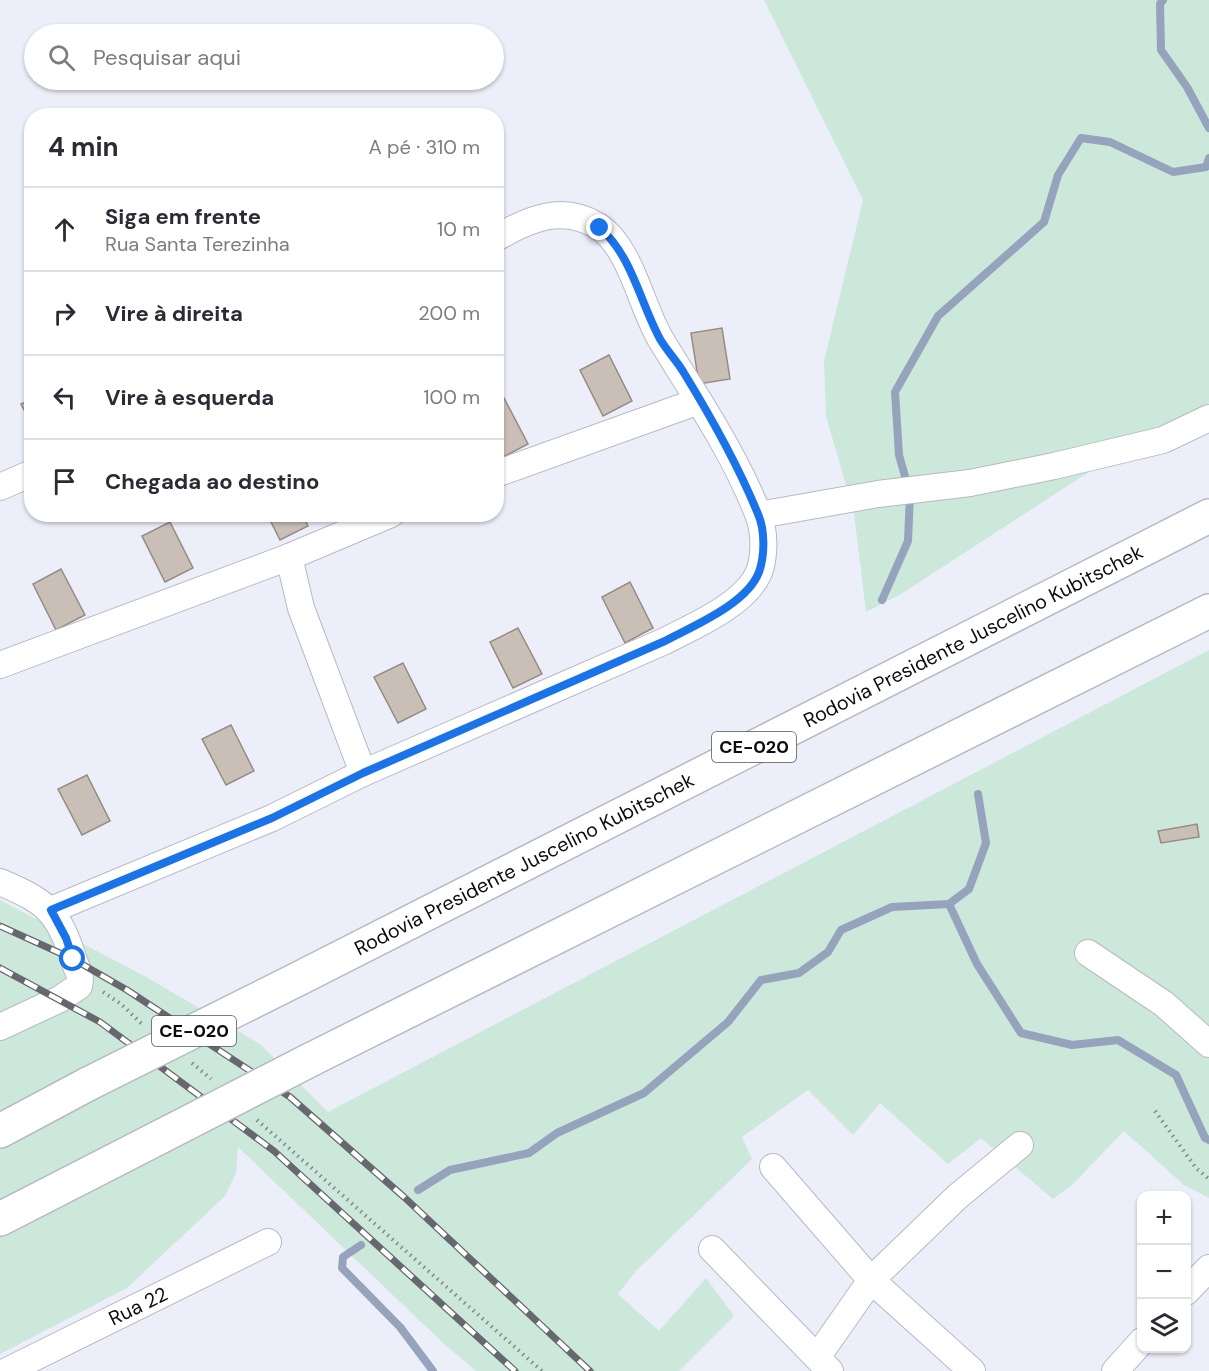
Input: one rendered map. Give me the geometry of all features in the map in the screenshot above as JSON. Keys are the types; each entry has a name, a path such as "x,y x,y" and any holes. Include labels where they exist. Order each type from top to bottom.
{"highway":[{"name":"Rodovia Presidente Juscelino Kubitschek","path":"0,1131 88,1084 1209,516"},
{"path":"0,1219 312,1059 1209,611"}],"street":[{"path":"51,910 272,818 363,773 665,641 710,617 752,585 759,572 763,535 759,515 733,460 684,373 660,339 615,240 588,221 557,214 530,220 504,234"},
{"path":"504,471 699,401"},
{"path":"759,515 878,494 970,483 1033,471 1163,441 1209,418"},
{"path":"0,486 24,476"},
{"path":"0,665 289,557 372,522"},
{"path":"289,557 301,608 363,773"},
{"path":"0,882 24,892 51,910 66,938 81,976 79,986 60,999 0,1027"},
{"path":"1088,954 1164,1004 1209,1044"},
{"path":"712,1249 824,1364 871,1280 957,1197 1020,1145"},
{"path":"773,1167 871,1280 972,1371"},
{"name":"Rua 22","path":"7,1371 268,1242"},
{"path":"1191,1287 1209,1268"},
{"path":"1115,1371 1137,1347"}],"path":[{"path":"79,986 100,990 121,1004 145,1026"},
{"path":"188,1060 214,1082"},
{"path":"1155,1111 1196,1168 1209,1179"},
{"path":"250,1114 542,1371"}],"green space":[{"path":"764,0 1209,0 1209,403 1152,431 901,594 866,612 854,513 826,416 824,361 863,200"},
{"path":"1209,650 1209,1198 1184,1185 1124,1131 1072,1185 1053,1199 981,1138 948,1164 880,1103 853,1135 808,1090 742,1137 752,1159 637,1270 618,1294 659,1331 706,1278 734,1316 679,1371 476,1371 443,1343 238,1147 236,1173 225,1196 127,1288 0,1354 0,900 148,978 260,1044 328,1112"}],"building":[{"path":"722,328 730,379 699,384 691,333"},
{"path":"609,355 632,401 603,416 580,370"},
{"path":"504,398 528,444 504,456"},
{"path":"170,522 193,568 165,582 142,536"},
{"path":"271,522 306,522 308,526 280,540"},
{"path":"61,569 85,615 56,630 33,584"},
{"path":"630,582 653,628 625,643 602,597"},
{"path":"518,628 542,674 513,688 490,642"},
{"path":"403,663 426,709 398,723 374,677"},
{"path":"231,725 254,771 226,785 202,739"},
{"path":"87,775 110,821 82,835 58,789"},
{"path":"1197,824 1199,837 1161,843 1158,831"}],"waterway":[{"path":"1163,0 1160,4 1161,50 1187,87 1209,128"},
{"path":"882,600 908,541 910,494 899,455 895,392 938,316 1044,222 1058,175 1081,138 1110,142 1173,172 1206,167 1209,158"},
{"path":"418,1190 450,1170 529,1153 557,1133 644,1093 728,1022 761,980 799,973 828,952 841,930 892,907 949,904 969,889 986,843 978,794"},
{"path":"949,904 977,964 1021,1033 1072,1045 1118,1040 1176,1075 1205,1138 1209,1140"},
{"path":"361,1245 343,1257 342,1268 400,1327 433,1371"}],"railway":[{"path":"0,926 73,959 127,990 290,1097 404,1197 590,1371"},
{"path":"0,968 100,1022 274,1151 515,1371"}],"route":[{"path":"73,959 61,926 51,910 272,818 363,773 665,641 710,617 752,585 759,572 762,557 763,535 759,515 733,460 684,373 660,339 615,240 600,228"}]}
